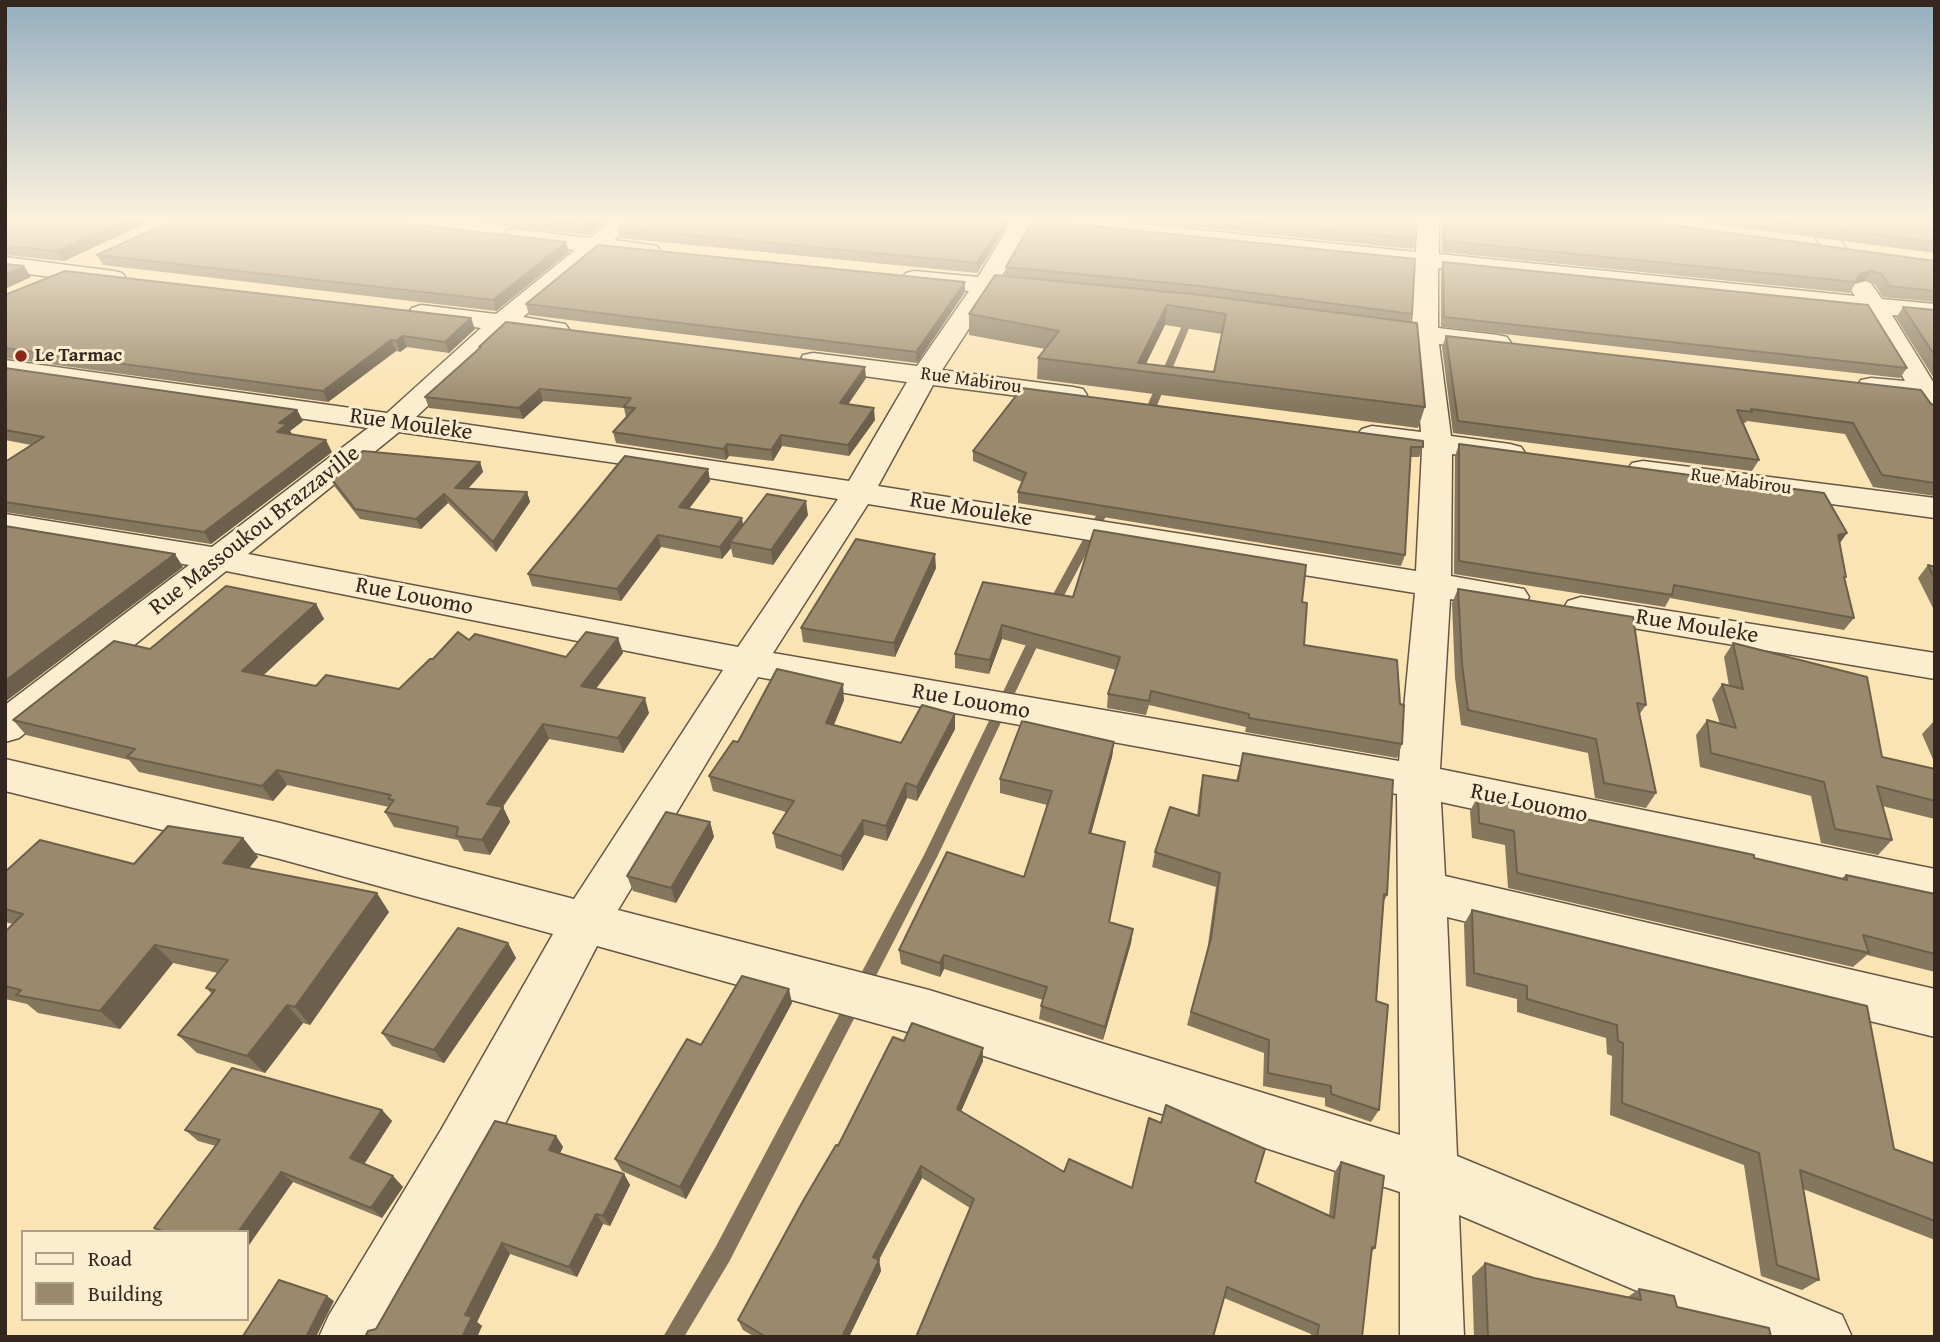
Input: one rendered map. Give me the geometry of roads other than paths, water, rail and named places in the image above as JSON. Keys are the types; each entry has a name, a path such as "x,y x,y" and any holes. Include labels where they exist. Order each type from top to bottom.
{"street":[{"path":"28,290 44,282"},
{"name":"Rue Massoukou Brazzaville","path":"5,727 394,422 502,322 551,282"},
{"path":"953,282 1065,292"},
{"path":"351,1337 461,1150 584,924 748,662 859,492 925,375 987,282"},
{"path":"1426,282 1425,335 1437,444 1433,585 1418,781 1423,891 1432,1337"},
{"path":"1711,282 1874,306 1935,312"},
{"path":"1863,282 1874,306 1931,398"},
{"path":"392,309 584,332"},
{"path":"1345,325 1522,346"},
{"name":"Rue Mabirou","path":"789,358 1105,399"},
{"name":"Rue Mouleke","path":"5,368 394,422 859,492 1935,666"},
{"path":"1854,384 1931,398"},
{"path":"1340,431 1531,455"},
{"name":"Rue Mabirou","path":"1611,466 1935,508"},
{"name":"Rue Louomo","path":"5,524 219,559 748,662 1418,781 1935,889"},
{"path":"5,775 280,841 929,1014 1427,1172 1820,1337"},
{"path":"1423,891 1935,1013"}],"waterway":[{"path":"1146,420 1191,314"},
{"path":"1052,607 1108,503"},
{"path":"673,1337 722,1255 930,857 1038,632"}],"place":[{"name":"Le Tarmac","path":"21,356"}]}
